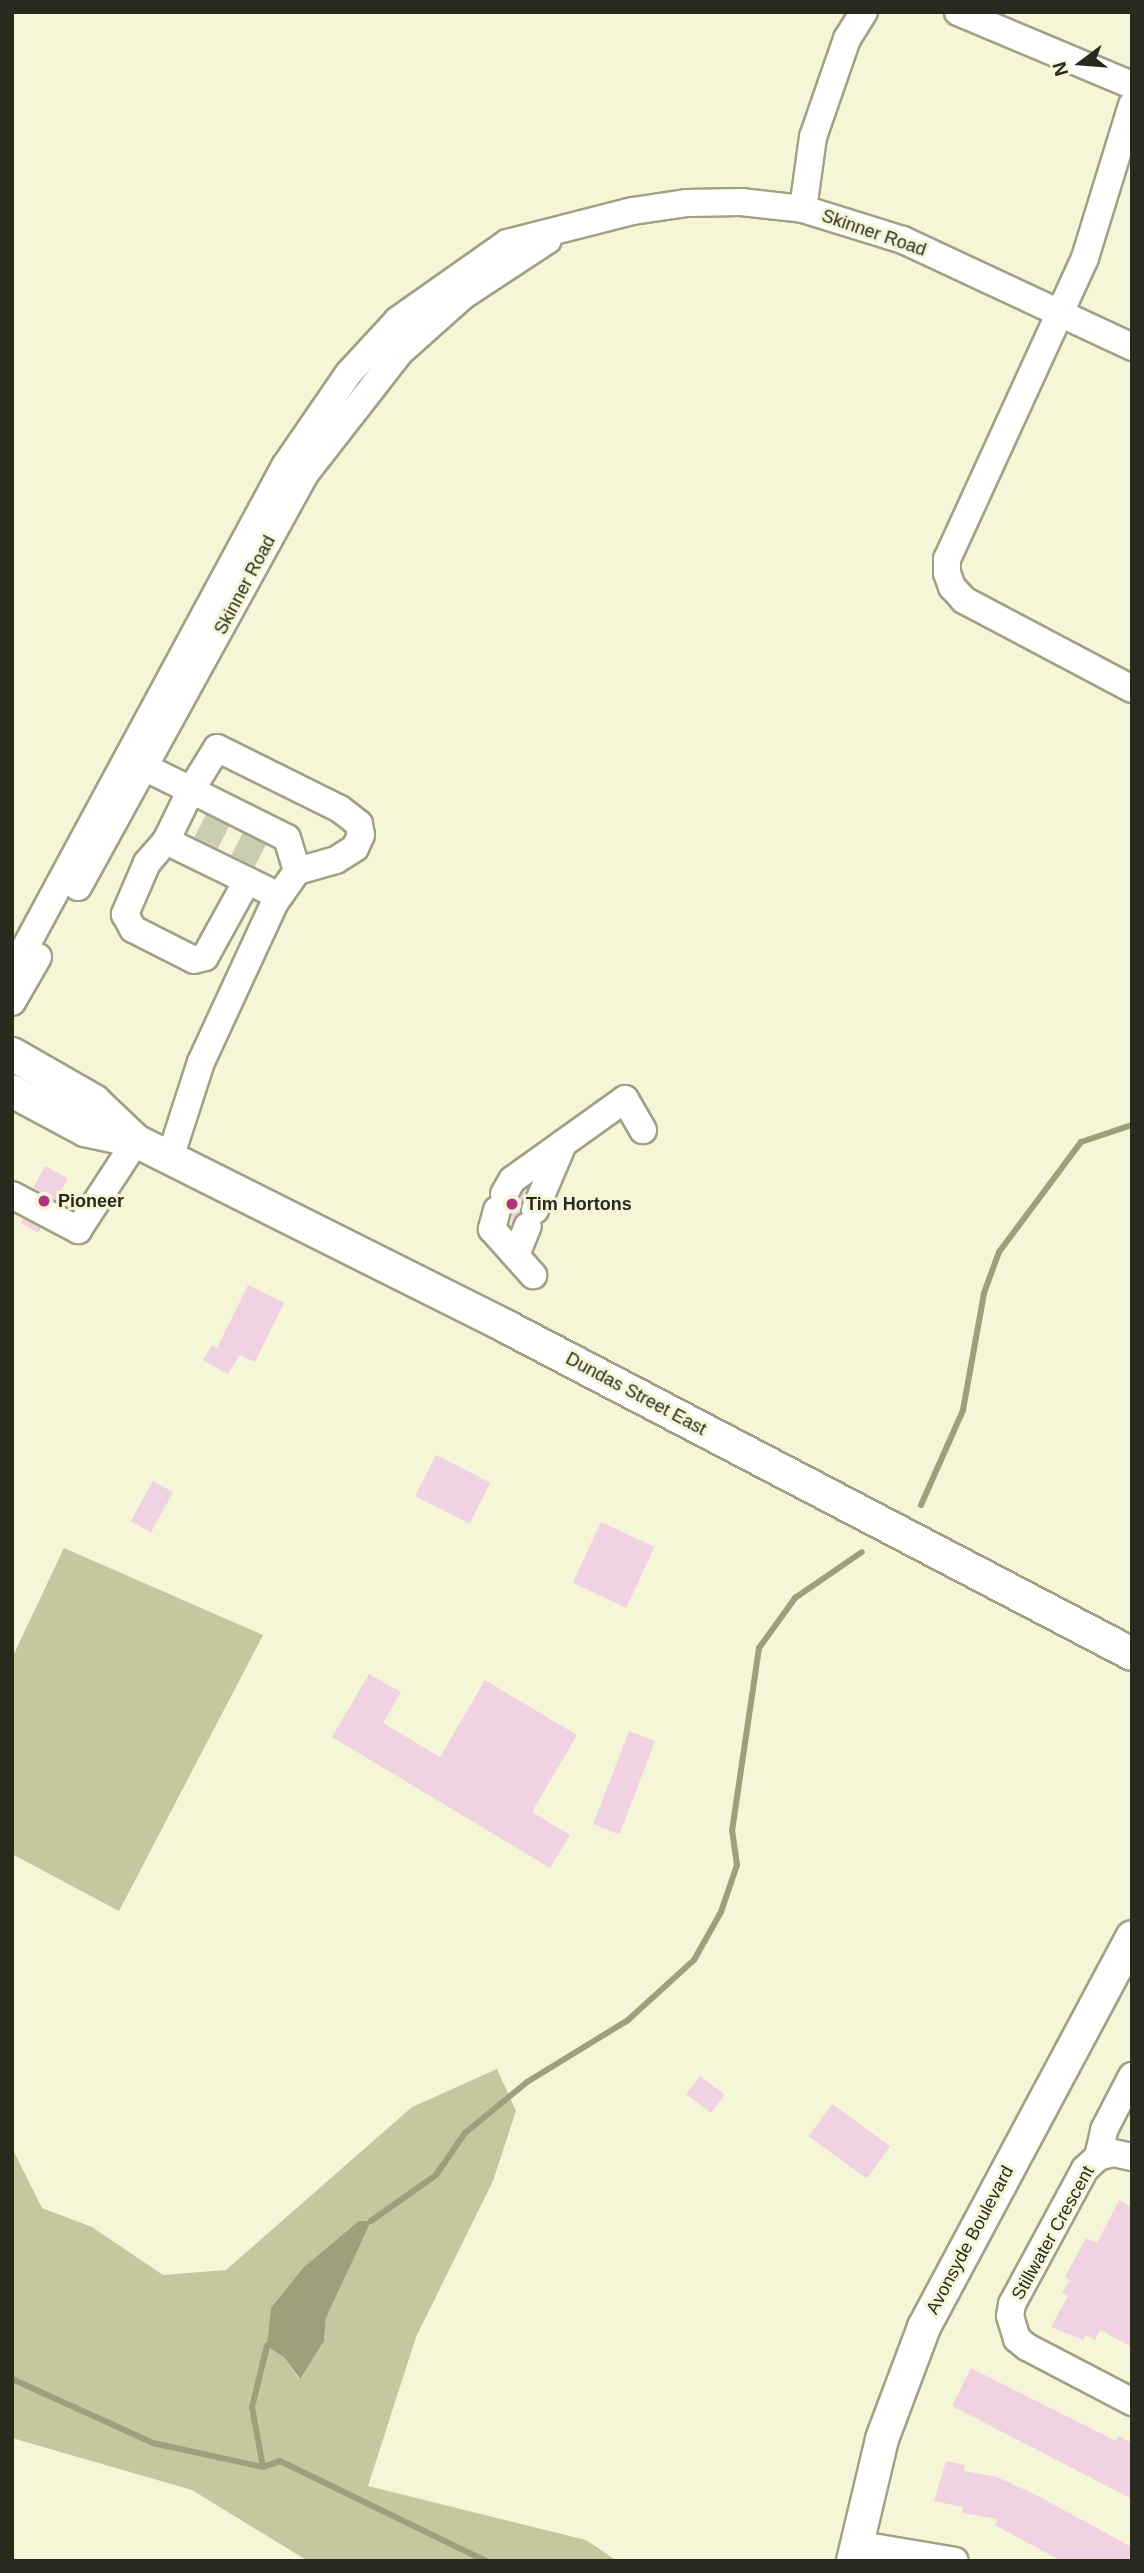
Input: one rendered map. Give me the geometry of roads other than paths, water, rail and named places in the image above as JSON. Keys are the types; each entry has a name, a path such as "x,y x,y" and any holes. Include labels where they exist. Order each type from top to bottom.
{"main road":[{"name":"Dundas Street East","path":"12,1054 94,1101 136,1141"},
{"name":"Dundas Street East","path":"12,1091 85,1130 136,1141 507,1326 1132,1654"},
{"name":"Avonsyde Boulevard","path":"854,2552 882,2439 924,2327 1132,1937"}],"street":[{"path":"803,209 813,137 847,39 864,12"},
{"path":"958,12 1132,85"},
{"path":"1132,105 1085,258 947,559 947,573 952,587 964,600 1132,689"},
{"name":"Skinner Road","path":"12,972 285,466 349,373 398,320 450,280 507,243 558,233 633,211 687,203 741,202 803,209 903,240 1132,347"},
{"name":"Skinner Road","path":"12,1002 146,768 305,474 369,387 400,352 464,295 558,233"},
{"path":"170,1158 201,1062 279,896 297,871 336,860 355,848 361,835 359,824 340,809 217,748 191,790 166,841 147,863 125,914 133,929 194,960 205,957 241,872"},
{"path":"146,768 191,790 222,811 260,830 287,838 297,871"},
{"path":"166,841 203,850 279,896"},
{"path":"564,1143 531,1218 524,1265 492,1229 500,1202 512,1180 625,1099 643,1130"},
{"path":"12,1195 78,1230 136,1141"},
{"path":"1098,2157 1104,2130 1132,2076"},
{"name":"Stillwater Crescent","path":"1132,2157 1112,2152 1098,2157 1085,2169 1012,2304 1010,2316 1017,2339 1027,2347 1132,2402"},
{"path":"854,2552 955,2561"}],"waterway":[{"path":"921,1505 963,1410 984,1293 999,1252 1081,1142 1132,1125"},
{"path":"371,2221 436,2175 465,2133 527,2082 628,2020 694,1960 721,1912 737,1865 732,1831 759,1648 795,1598 862,1552"},
{"path":"263,2467 252,2407 267,2346"},
{"path":"12,2379 153,2443 263,2467 280,2461 486,2561"}],"tunnel":[{"path":"206,843 220,815"},
{"path":"243,861 257,834"}],"place":[{"name":"Pioneer","path":"44,1201"},
{"name":"Tim Hortons","path":"512,1204"}]}
